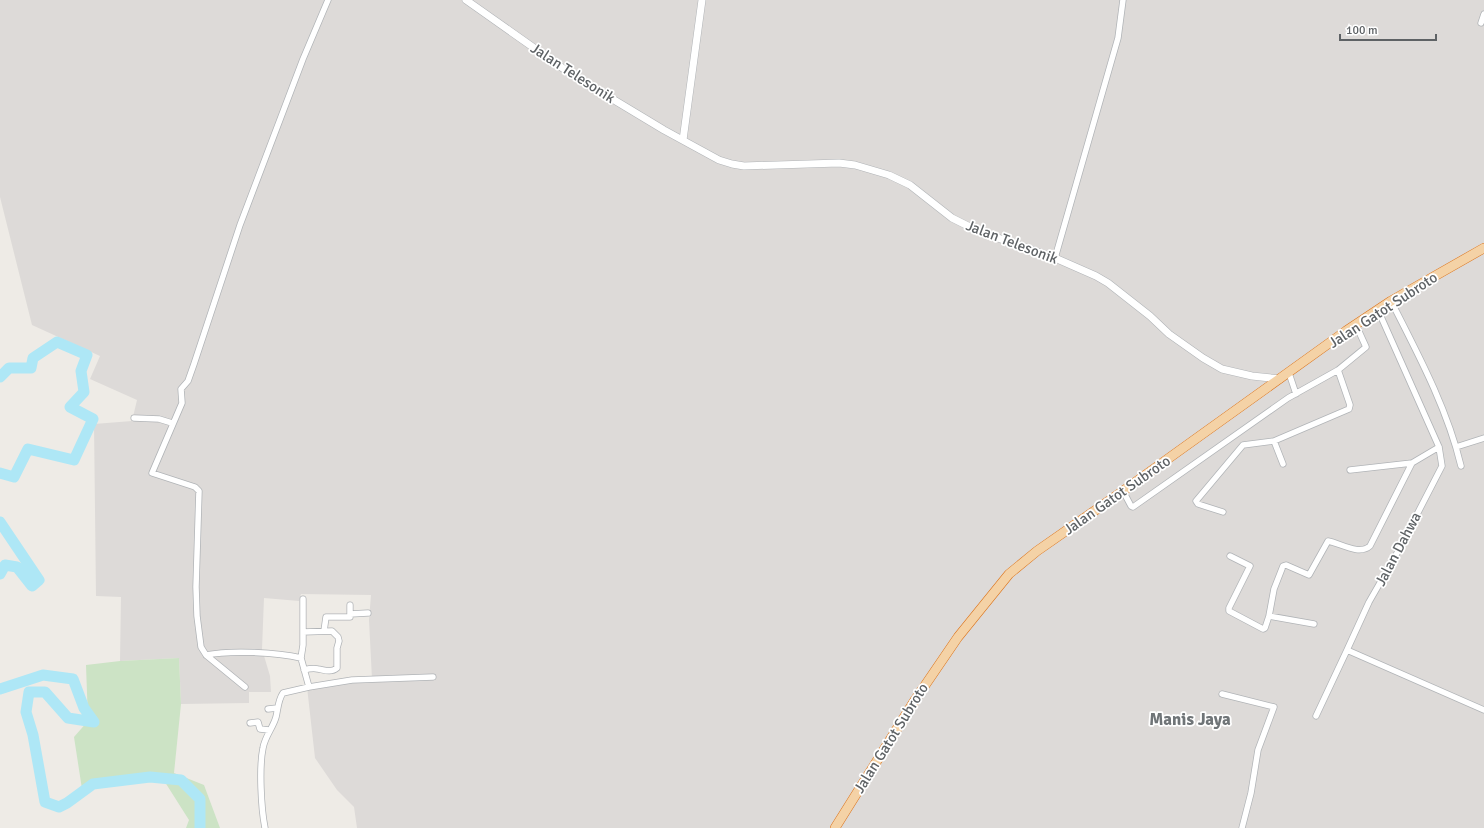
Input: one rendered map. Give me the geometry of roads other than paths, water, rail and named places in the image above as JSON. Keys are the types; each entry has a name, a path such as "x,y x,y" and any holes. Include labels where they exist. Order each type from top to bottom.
{"highway":[{"name":"Jalan Gatot Subroto","path":"835,828 940,662 958,637 1009,574 1037,551 1356,325 1391,301 1484,248"}],"street":[{"path":"244,687 206,655 201,647 197,616 196,588 199,491 195,487 152,474 172,423 182,403 182,389 192,370 240,225 303,59 328,0"},
{"name":"Jalan Telesonik","path":"466,0 571,74 664,130 719,160 744,166 838,163 889,175 910,185 952,218 991,236 1055,258 1089,273 1108,284 1150,316 1169,334 1216,366 1222,369 1252,376 1280,379"},
{"path":"683,140 702,0"},
{"path":"1055,258 1118,38 1123,0"},
{"path":"1481,23 1484,14"},
{"path":"1391,301 1424,366 1456,447 1461,466"},
{"name":"Jalan Dahwa","path":"1316,716 1369,602 1393,562 1442,466 1439,447 1378,310"},
{"path":"1123,491 1133,507 1296,394 1338,370 1366,347 1356,325"},
{"path":"1223,512 1198,504 1196,501 1244,445 1274,441 1349,409 1350,405 1338,370"},
{"path":"1289,373 1296,394"},
{"path":"134,418 159,419 172,423"},
{"path":"1456,447 1484,438"},
{"path":"1274,441 1283,464"},
{"path":"1350,470 1412,462 1439,447"},
{"path":"1230,556 1250,566 1229,608 1229,611 1263,629 1265,628 1269,616 1278,576 1284,565 1309,575 1328,541 1359,550 1366,549 1370,546 1412,462"},
{"path":"303,599 301,658 309,687"},
{"path":"350,605 350,614"},
{"path":"324,631 326,618 349,617 350,614 368,613"},
{"path":"1269,616 1314,624"},
{"path":"303,632 332,631 338,637 339,641 337,648 337,668 335,670 304,670"},
{"path":"1347,650 1484,710"},
{"path":"206,655 218,652 240,652 290,655 301,658"},
{"path":"264,828 263,748 269,730 276,717 277,708 283,693 352,680 433,678"},
{"path":"1222,694 1274,707 1258,750 1251,793 1242,828"},
{"path":"268,709 277,708"},
{"path":"250,723 258,722 260,729 269,730"}],"waterway":[{"path":"0,377 9,368 31,368 33,358 57,342 87,355 81,371 84,392 70,407 93,419 74,460 28,449 14,477 0,473"},
{"path":"0,522 39,580 32,586 17,567 5,565 0,574"},
{"path":"0,689 43,675 73,679 84,708 94,722 68,718 45,692 29,692 26,712 33,735 45,802 59,807 93,784 150,777 181,780 200,799 200,828"}],"district":[{"name":"Manis Jaya","path":"1190,719"}]}
